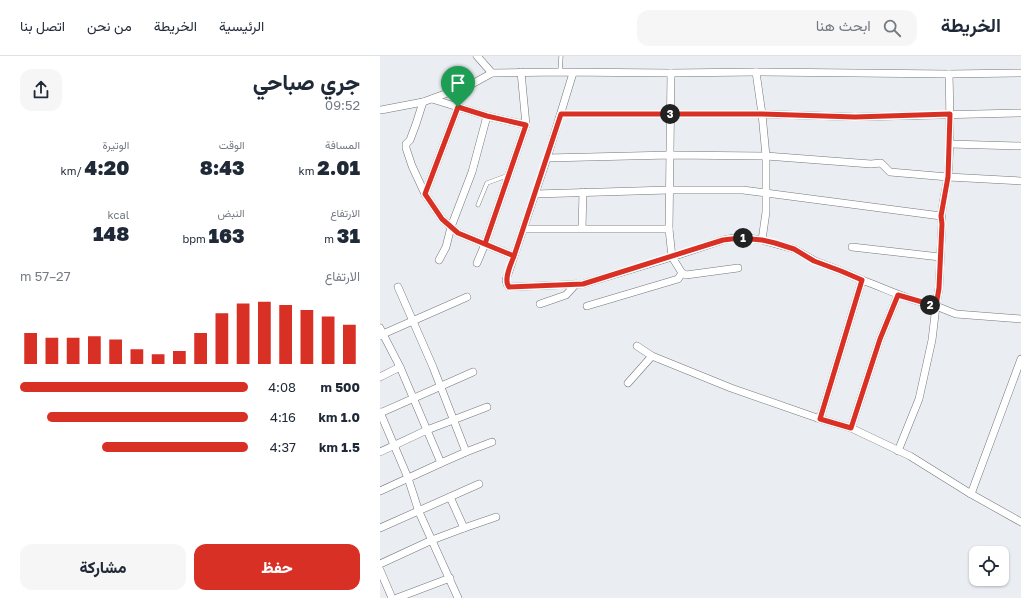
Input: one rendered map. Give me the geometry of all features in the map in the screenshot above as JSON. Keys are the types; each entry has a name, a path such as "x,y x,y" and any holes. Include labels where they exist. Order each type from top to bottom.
{"street":[{"path":"477,56 492,73"},
{"path":"477,262 485,244 526,125 521,72"},
{"path":"573,72 547,158 506,280 509,287 583,284 723,240 740,238 762,240 794,249 814,261 898,295 936,306 956,314 1021,319"},
{"path":"756,72 766,156 766,212 762,240"},
{"path":"381,110 432,99 472,84 492,73 1021,73"},
{"path":"671,73 669,229 672,257 682,273 686,275 738,268"},
{"path":"898,451 919,399 932,340 939,288 942,224 941,216 948,177 950,144 949,74"},
{"path":"432,99 487,116 526,125"},
{"path":"422,102 416,124 406,144 406,148 412,166 425,194 442,219 458,233 514,256"},
{"path":"425,194 458,107"},
{"path":"561,114 762,114 855,117 1021,113"},
{"path":"440,260 472,172 487,116"},
{"path":"950,144 1021,146"},
{"path":"547,158 671,155 766,156 871,164 881,163 890,172 1021,181"},
{"path":"535,194 669,190 743,190 941,216"},
{"path":"582,228 583,192"},
{"path":"523,229 669,229"},
{"path":"852,247 940,257"},
{"path":"587,306 678,279 682,273"},
{"path":"820,419 862,280"},
{"path":"540,304 566,295 576,284"},
{"path":"398,287 466,452"},
{"path":"851,428 880,339 898,295"},
{"path":"441,463 400,367 381,333 412,322 467,297"},
{"path":"637,346 652,356 732,388 820,419 851,428 910,456 1021,522"},
{"path":"628,383 652,356"},
{"path":"972,494 1021,359"},
{"path":"380,377 400,367"},
{"path":"458,598 418,512 408,478 380,412 473,372"},
{"path":"380,452 427,430 487,407"},
{"path":"380,491 466,452 492,442"},
{"path":"380,528 479,484"},
{"path":"450,497 464,528"},
{"path":"380,564 432,540 496,517"},
{"path":"380,570 383,583 392,598"},
{"path":"397,598 450,578"}],"lane":[{"path":"560,72 561,56"},
{"path":"478,205 487,183 509,175"}],"route":[{"path":"458,107 425,194 442,219 458,233 514,256 506,280 509,287 583,284 723,240 740,238 762,240 794,249 814,261 862,280 820,419 851,428 880,339 898,295 936,306 939,288 942,224 941,216 948,177 950,114 855,117 762,114 561,114 514,256 485,244 526,125 487,116 458,107"}]}
